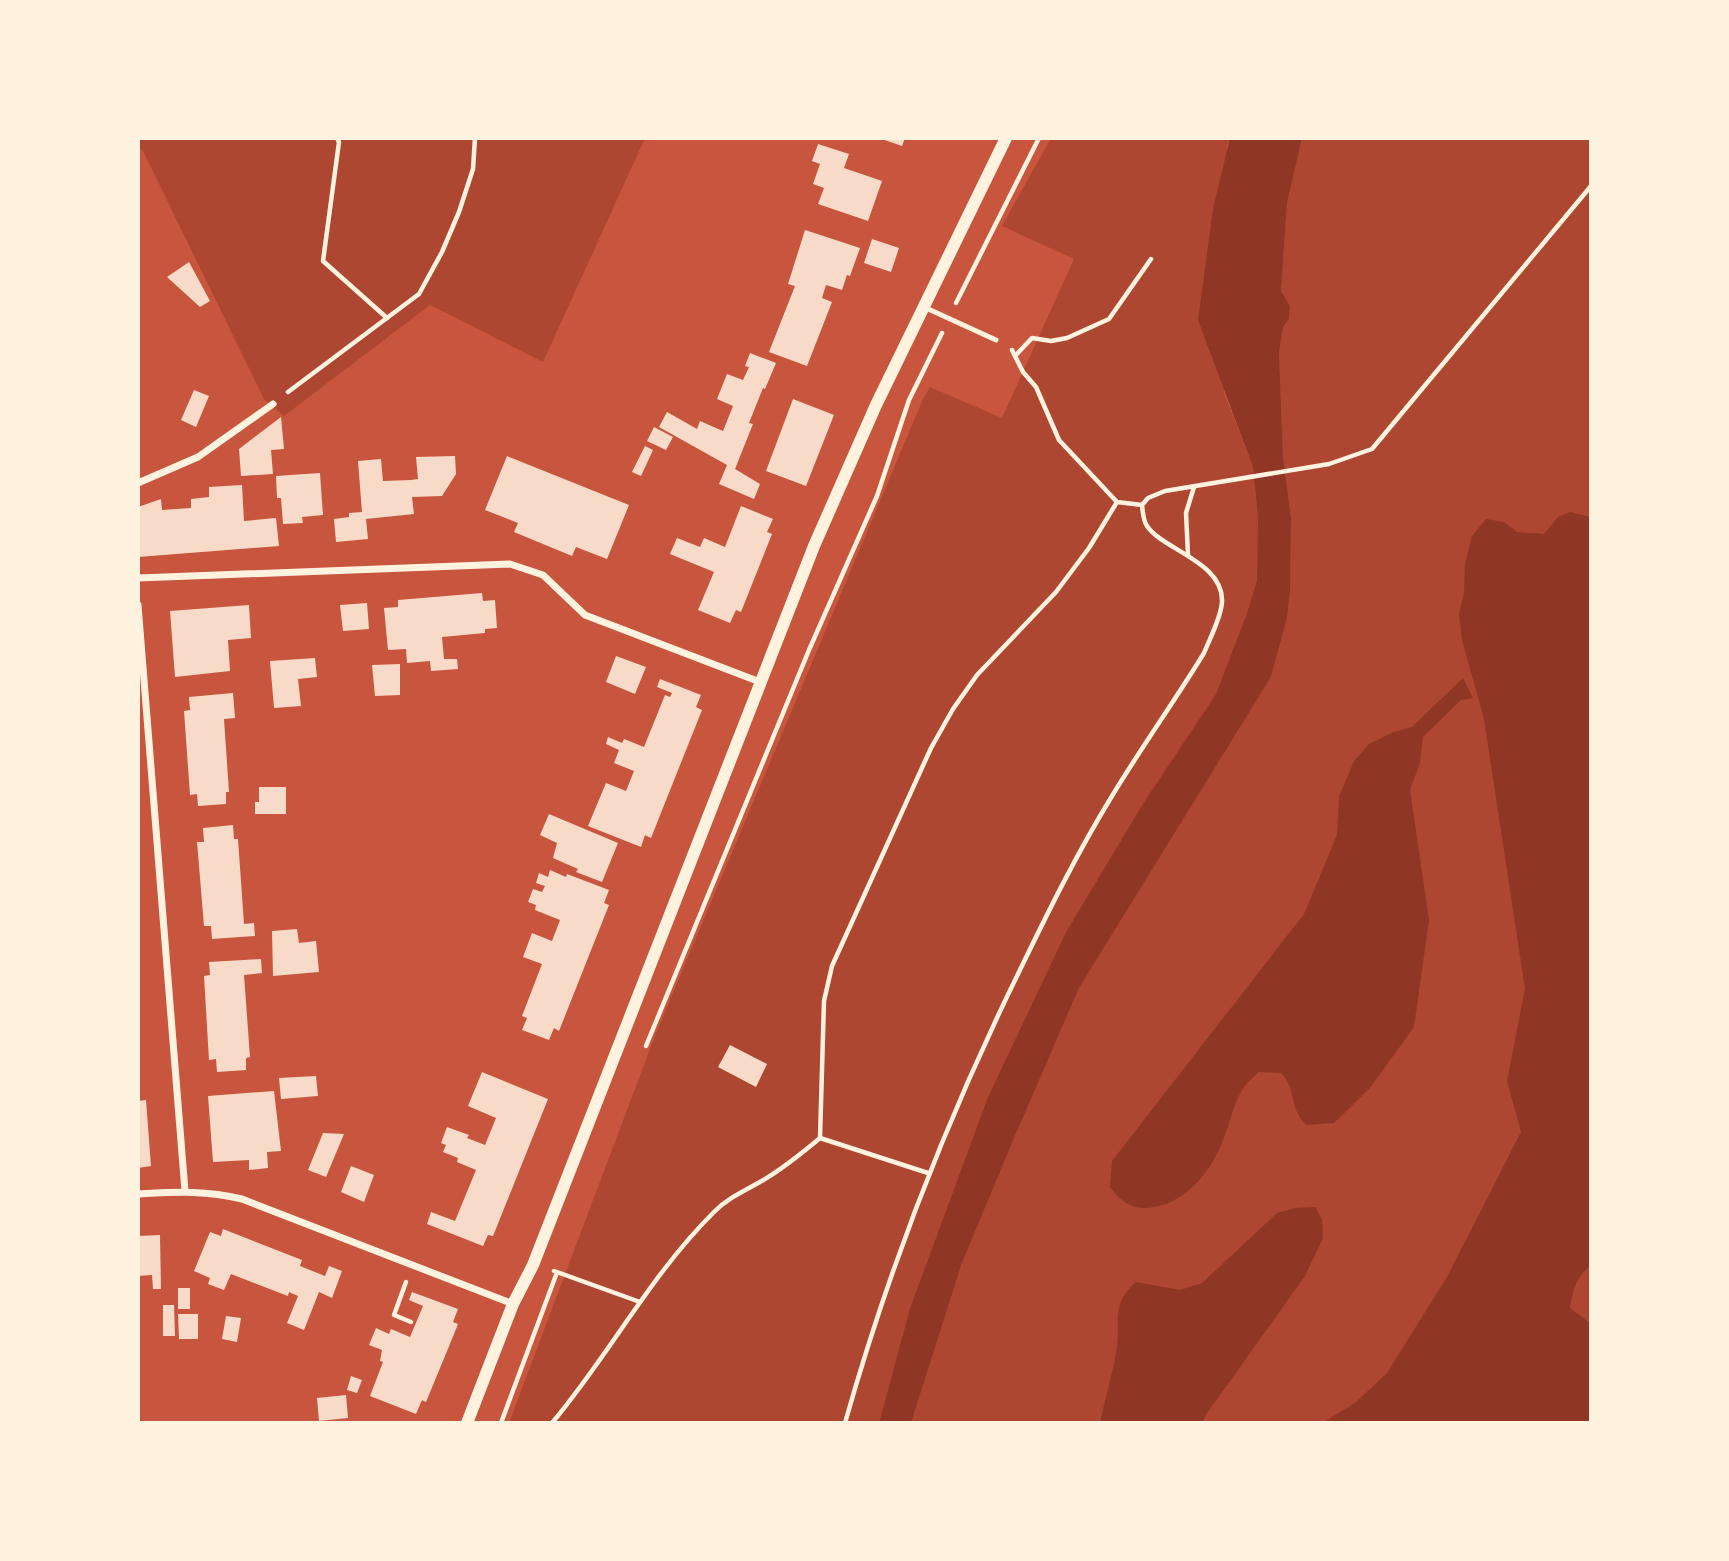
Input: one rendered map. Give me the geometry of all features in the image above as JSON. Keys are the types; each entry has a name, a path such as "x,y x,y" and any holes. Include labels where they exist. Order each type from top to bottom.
{"street":[{"path":"467,1423 513,1304 533,1265 814,546 876,405 1006,138"},
{"path":"138,483 198,457 273,404"},
{"path":"138,578 510,564 543,575 585,615 760,682"},
{"path":"138,605 185,1191"},
{"path":"138,1194 215,1192 242,1199 513,1304"}],"lane":[{"path":"923,307 996,340"}],"path":[{"path":"337,138 339,142 323,261 387,318"},
{"path":"273,404 419,294 459,212 473,169 475,138"},
{"path":"645,1046 809,650 877,496 909,400 1039,138"},
{"path":"845,1423 889,1278 928,1173 986,1039 1043,923 1112,796 1204,653 1222,603 1217,582 1205,568 1148,529 1143,518 1142,505 1148,498 1165,491 1329,464 1372,449 1591,186"},
{"path":"1015,356 1032,338 1051,341 1067,338 1109,319 1151,259"},
{"path":"996,340 1010,343 1023,372 1036,387 1059,440 1117,502 1142,505"},
{"path":"1188,555 1186,513 1194,486"},
{"path":"552,1423 572,1399 673,1256 716,1210 730,1198 802,1154 820,1138 824,1001 832,965 931,748 976,675 1056,592 1089,548 1117,502"},
{"path":"820,1138 928,1173"},
{"path":"501,1423 561,1260"},
{"path":"411,1322 394,1315 412,1264"},
{"path":"533,1265 640,1302"}],"shaded area":[{"path":"138,138 645,138 543,362 430,305 284,416 264,399 142,149 138,150"},
{"path":"1051,138 1230,138 1227,146 1224,393 1253,467 1258,518 1257,580 1216,694 1144,802 1066,932 988,1097 910,1308 879,1423 509,1423 656,1033 923,399 930,387 1002,418 1074,259 1002,226"},
{"path":"1230,138 1302,138 1287,203 1281,291 1290,306 1279,352 1283,457 1291,518 1290,592 1287,618 1271,677 1079,988 962,1263 911,1423 879,1423 910,1308 988,1097 1066,932 1144,802 1216,694 1257,580 1258,518 1253,467 1198,320 1213,209"},
{"path":"1302,138 1591,138 1591,1423 911,1423 962,1263 1079,988 1271,677 1287,618 1290,592 1291,518 1283,457 1279,352 1290,306 1281,291 1287,203"},
{"path":"1570,512 1591,517 1591,1265 1576,1284 1570,1308 1591,1324 1591,1423 1322,1423 1355,1403 1387,1373 1447,1277 1521,1132 1507,1081 1525,989 1484,719 1462,640 1459,614 1464,593 1465,564 1472,536 1486,519 1504,522 1517,532 1544,534 1558,517"},
{"path":"1463,678 1473,698 1461,700 1423,737 1420,763 1410,790 1429,920 1414,1027 1370,1088 1334,1123 1306,1125 1297,1112 1290,1086 1281,1073 1259,1072 1240,1094 1217,1154 1196,1184 1177,1199 1155,1207 1141,1208 1124,1202 1110,1187 1112,1161 1304,914 1337,835 1339,797 1354,761 1369,744 1412,727"},
{"path":"1315,1207 1322,1219 1323,1238 1305,1276 1205,1416 1203,1423 1100,1423 1116,1353 1119,1307 1128,1290 1136,1282 1180,1290 1202,1283 1277,1213 1295,1208"}],"building":[{"path":"879,138 905,138 902,146"},
{"path":"818,144 849,154 844,168 882,181 868,221 818,204 824,188 813,184 820,164 812,161"},
{"path":"805,230 860,248 842,290 826,285 822,298 832,302 807,366 769,352 795,286 788,284"},
{"path":"872,239 899,248 891,272 864,263"},
{"path":"189,262 210,301 200,307 167,277"},
{"path":"750,353 776,363 749,423 753,424 735,469 760,484 754,499 719,484 727,465 659,427 667,412 697,429 700,421 723,431 733,406 717,399 727,374 743,380 749,367 745,366"},
{"path":"194,390 209,396 196,427 181,420"},
{"path":"793,399 834,415 806,486 766,471"},
{"path":"281,417 284,449 271,450 273,474 241,476 239,449"},
{"path":"654,427 673,437 666,450 647,441"},
{"path":"645,446 653,450 641,476 632,472"},
{"path":"455,456 456,474 442,496 412,497 414,514 366,519 368,539 336,542 334,519 349,517 349,513 362,512 358,461 381,459 383,481 411,480 418,479 416,457"},
{"path":"507,456 629,505 607,559 576,547 572,556 514,532 518,523 485,510"},
{"path":"320,473 323,515 302,517 303,523 283,524 281,498 277,498 276,476"},
{"path":"242,485 244,521 276,518 279,546 138,557 138,507 161,499 162,510 191,508 191,499 209,497 209,487"},
{"path":"741,506 773,519 767,532 772,534 741,612 736,610 730,623 698,610 714,572 670,554 677,538 700,547 704,538 725,547"},
{"path":"482,593 483,601 495,600 497,628 485,629 485,633 442,637 444,659 457,659 458,669 431,671 430,661 407,663 406,649 388,650 384,608 398,607 398,600"},
{"path":"367,603 369,629 343,631 340,605"},
{"path":"249,605 251,638 228,640 230,671 175,677 170,611"},
{"path":"616,656 646,667 635,694 606,682"},
{"path":"315,658 317,677 298,679 301,706 274,708 270,661"},
{"path":"400,664 400,695 375,696 372,665"},
{"path":"660,679 701,695 696,707 702,710 651,838 645,835 641,847 588,826 606,783 626,791 634,771 614,763 619,750 606,744 608,737 622,743 624,739 644,747 665,695 670,697 672,693 657,687"},
{"path":"233,693 235,718 224,719 229,792 226,792 226,804 198,806 197,794 190,795 184,711 190,710 189,697"},
{"path":"259,787 286,787 286,814 255,814 255,802 259,802"},
{"path":"549,814 618,843 602,882 576,872 578,869 553,858 557,843 540,835"},
{"path":"233,825 234,839 238,839 244,924 254,923 255,936 212,939 211,926 204,926 197,842 204,842 203,828"},
{"path":"550,870 609,890 604,903 609,905 559,1031 554,1028 549,1040 522,1030 527,1018 522,1016 542,964 523,957 532,933 552,941 560,920 535,910 536,905 528,902 533,889 542,892 545,886 536,883 539,873 548,877"},
{"path":"297,929 299,943 316,941 319,972 273,976 272,931"},
{"path":"261,959 262,973 244,975 250,1057 246,1058 246,1070 217,1072 216,1059 209,1060 204,976 210,975 209,962"},
{"path":"730,1045 767,1064 756,1087 718,1067"},
{"path":"482,1072 548,1099 493,1236 488,1235 483,1246 427,1224 431,1212 455,1221 476,1170 443,1152 446,1145 441,1143 447,1127 469,1135 467,1138 485,1145 496,1118 468,1106"},
{"path":"316,1076 318,1096 281,1099 279,1078"},
{"path":"274,1091 281,1151 267,1152 268,1168 249,1170 249,1160 213,1162 208,1096"},
{"path":"146,1100 151,1166 138,1168 138,1101"},
{"path":"323,1133 344,1134 326,1177 308,1170"},
{"path":"351,1166 374,1175 364,1202 341,1192"},
{"path":"223,1229 302,1260 300,1266 325,1276 329,1266 342,1271 332,1298 319,1292 304,1330 287,1323 298,1296 289,1292 288,1296 231,1274 224,1290 208,1284 210,1278 194,1271 210,1232 221,1236"},
{"path":"160,1235 161,1289 153,1289 152,1275 138,1276 138,1236"},
{"path":"178,1288 190,1288 190,1309 178,1309"},
{"path":"412,1292 458,1309 453,1322 458,1324 426,1402 422,1400 416,1414 370,1396 383,1362 380,1361 382,1350 369,1345 376,1328 389,1334 391,1329 410,1337 423,1306 409,1300"},
{"path":"163,1305 174,1305 175,1336 163,1336"},
{"path":"178,1314 198,1314 198,1339 179,1339"},
{"path":"226,1316 241,1318 237,1342 222,1339"},
{"path":"351,1376 362,1380 357,1393 347,1390"},
{"path":"346,1395 348,1418 319,1421 317,1398"}]}
